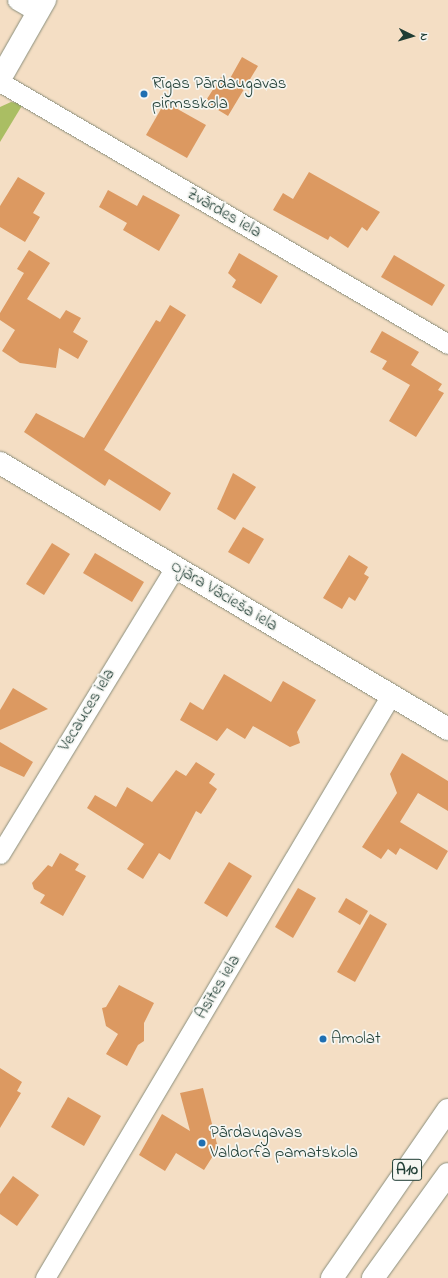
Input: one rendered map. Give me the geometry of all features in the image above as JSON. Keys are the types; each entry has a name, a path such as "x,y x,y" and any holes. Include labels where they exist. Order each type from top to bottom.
{"main road":[{"path":"0,80 41,6"},
{"name":"Ojāra Vācieša iela","path":"0,463 448,728"},
{"name":"A10","path":"332,1278 448,1110"},
{"name":"A10","path":"373,1278 448,1174"}],"street":[{"path":"17,0 41,6"},
{"name":"Zvārdes iela","path":"0,80 448,344"},
{"name":"Vecauces iela","path":"0,854 175,567"},
{"name":"Asītes iela","path":"45,1278 392,695"}],"green space":[{"path":"11,102 23,104 0,142 0,107"}],"building":[{"path":"242,57 258,66 228,116 205,102 221,77 228,82"},
{"path":"165,102 206,125 187,158 146,135"},
{"path":"309,172 380,212 367,231 362,227 348,248 330,236 328,240 273,210 283,193 293,199"},
{"path":"18,177 45,193 33,213 40,217 25,242 0,227 0,206"},
{"path":"108,190 137,206 143,195 180,215 159,251 123,230 127,223 99,207"},
{"path":"29,250 50,263 27,299 60,319 66,310 81,318 73,332 88,341 78,359 59,348 56,368 20,363 2,351 15,330 0,320 0,313 24,273 17,269"},
{"path":"239,253 278,276 261,304 232,287 236,280 228,273"},
{"path":"394,255 445,285 432,306 381,277"},
{"path":"170,305 186,315 104,450 171,493 160,511 109,479 105,486 24,432 36,413 84,438 156,320 160,322"},
{"path":"382,331 419,352 411,365 442,384 438,390 444,393 416,437 389,421 410,385 382,369 387,361 370,352"},
{"path":"233,473 256,487 235,520 217,509"},
{"path":"243,527 264,539 249,564 228,552"},
{"path":"52,543 70,554 44,595 26,584"},
{"path":"95,553 144,582 132,602 83,573"},
{"path":"349,555 368,567 364,574 369,577 355,601 349,597 342,609 323,598"},
{"path":"224,674 271,702 283,681 316,700 297,732 300,743 290,747 253,726 245,739 227,728 217,741 180,720 190,702 203,710"},
{"path":"13,688 48,709 0,730 0,710"},
{"path":"0,742 33,762 24,777 0,766"},
{"path":"402,753 448,781 448,811 418,793 400,822 448,851 437,870 400,848 396,855 388,849 381,859 362,847 397,793 390,774"},
{"path":"196,762 215,774 209,783 217,789 201,814 196,811 170,860 159,853 143,879 127,869 144,844 87,808 95,795 116,807 127,787 152,802 176,770 186,776"},
{"path":"60,853 79,864 75,870 86,876 63,916 40,903 45,895 34,889 32,883 48,865 52,867"},
{"path":"229,862 252,876 227,917 204,903"},
{"path":"298,888 316,898 293,938 275,927"},
{"path":"346,898 368,911 360,925 338,912"},
{"path":"370,914 387,924 355,982 337,972"},
{"path":"119,985 154,1003 144,1023 144,1041 138,1045 127,1066 106,1054 118,1034 106,1026 102,1008 106,1007"},
{"path":"0,1068 22,1082 17,1091 21,1093 0,1128"},
{"path":"203,1088 218,1148 204,1170 176,1153 165,1171 139,1155 162,1114 190,1131 180,1093"},
{"path":"68,1097 101,1116 84,1146 51,1127"},
{"path":"13,1176 39,1195 17,1226 0,1214 0,1194"}],"place":[{"name":"Rīgas Pārdaugavas pirmsskola","path":"144,94"},
{"name":"Amolat","path":"323,1039"},
{"name":"Pārdaugavas Valdorfa pamatskola","path":"202,1143"}]}
